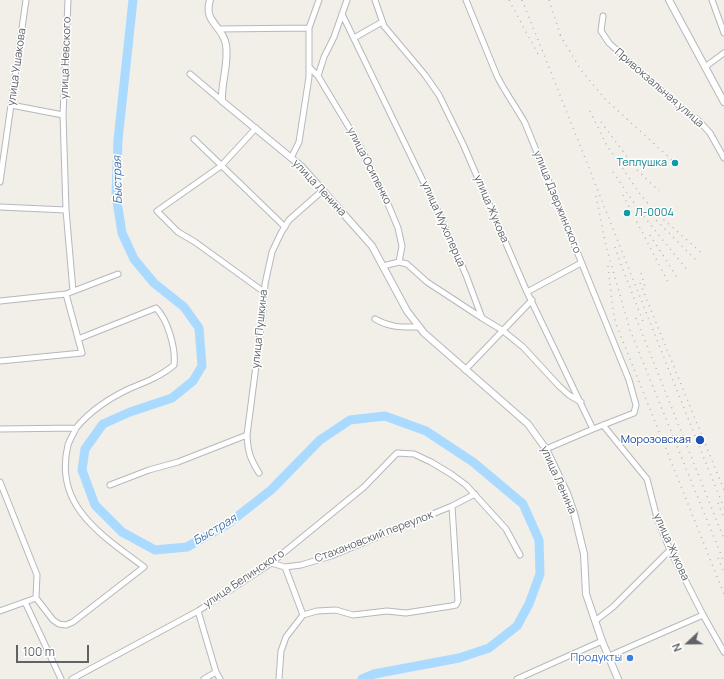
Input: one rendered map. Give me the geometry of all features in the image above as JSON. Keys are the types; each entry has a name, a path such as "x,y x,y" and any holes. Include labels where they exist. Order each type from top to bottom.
{"street":[{"name":"улица Ушакова","path":"0,182 26,0"},
{"name":"улица Невского","path":"68,0 63,115 66,210 73,291"},
{"path":"210,0 207,8 210,20 219,29 226,43 226,64 222,87 222,100"},
{"path":"291,158 299,142 309,77 309,28 319,0"},
{"path":"318,76 347,0"},
{"name":"улица Жукова","path":"375,0 382,22 394,39 425,75 439,95 527,292 593,428"},
{"name":"улица Дзержинского","path":"466,0 500,82 514,102 525,123 629,380 636,405 634,413 603,425"},
{"path":"669,0 724,102"},
{"path":"712,0 724,33"},
{"name":"улица Мухоперца","path":"342,14 441,218 482,318"},
{"name":"Привокзальная улица","path":"603,16 602,31 610,44 666,95 699,121 722,150 724,158"},
{"path":"354,38 382,22"},
{"path":"219,29 309,28"},
{"path":"705,67 724,53"},
{"name":"улица Осипенко","path":"309,67 318,76 359,144 388,204 398,228 402,246 399,262"},
{"name":"улица Ленина","path":"190,74 301,166 372,246 407,311 420,327 465,370 528,424 546,449 567,493 574,513 584,554 586,594 602,641 618,679"},
{"name":"улица Невского","path":"11,105 63,115"},
{"path":"256,128 221,166 157,210 178,232 195,242 264,292"},
{"path":"194,139 285,227"},
{"name":"улица Пушкина","path":"259,473 250,459 247,448 247,435 263,312 264,284 272,252 289,220 322,191"},
{"path":"0,207 66,210"},
{"path":"384,266 399,262 407,264 427,282 502,330 523,346 568,395 581,402"},
{"path":"527,292 581,263"},
{"path":"0,301 66,294 118,274"},
{"path":"0,361 82,353 66,294"},
{"path":"465,370 532,300"},
{"path":"0,482 37,575 36,598 53,620 59,624 66,625 73,622 144,567 105,538 86,520 78,509 66,480 68,444 76,428 97,406 150,380 174,365 174,348 162,313 156,308 78,339"},
{"path":"375,319 386,325 398,327 420,327"},
{"path":"546,449 603,425"},
{"name":"улица Жукова","path":"603,425 647,479 658,518 670,550 703,615 724,652"},
{"path":"0,429 76,428"},
{"path":"110,485 149,470 178,462 247,435"},
{"name":"улица Белинского","path":"72,679 198,611 271,564 364,487 397,453 414,454 431,462 456,477 475,494"},
{"path":"475,494 506,529 520,555"},
{"name":"Стахановский переулок","path":"271,564 285,566 302,565 330,556 452,506 475,494"},
{"path":"279,679 281,650 286,637 303,615 317,610 336,610 353,615 387,611 406,613 456,604 458,601 452,506"},
{"path":"595,620 613,607 670,550"},
{"path":"285,566 303,615"},
{"path":"0,611 36,598"},
{"path":"25,602 61,679"},
{"path":"198,611 216,672 220,679"},
{"path":"609,656 703,615"},
{"path":"517,679 602,641"},
{"path":"204,679 216,672"}],"waterway":[{"name":"Быстрая","path":"133,0 118,140 116,195 122,233 134,259 154,283 184,307 199,328 202,366 193,381 172,398 130,412 103,424 85,449 82,470 95,505 122,532 155,550 187,547 229,523 271,490 320,440 350,420 385,416 426,431 473,462 523,504 539,540 540,574 529,604 517,626 489,648 459,658 374,674 362,679"}],"railway":[{"path":"509,0 540,58"},
{"path":"522,0 724,508"},
{"path":"549,0 562,40"},
{"path":"560,35 581,70 605,99 673,161"},
{"path":"590,111 606,144 640,194 655,212 704,255"},
{"path":"601,122 637,170 659,191"},
{"path":"613,172 641,213 688,271"},
{"path":"623,195 669,284"},
{"path":"596,196 606,246 630,330 724,562"},
{"path":"652,216 697,261"},
{"path":"650,235 678,279"},
{"path":"615,247 644,324"},
{"path":"608,266 616,324 724,594"},
{"path":"641,273 645,287"},
{"path":"640,283 724,490"},
{"path":"636,318 724,539"},
{"path":"718,503 724,518"},
{"path":"718,558 724,573"}],"place":[{"name":"Теплушка","path":"675,163"},
{"name":"Л-0004","path":"627,213"},
{"name":"Морозовская","path":"700,440"},
{"name":"Продукты","path":"630,658"}]}
